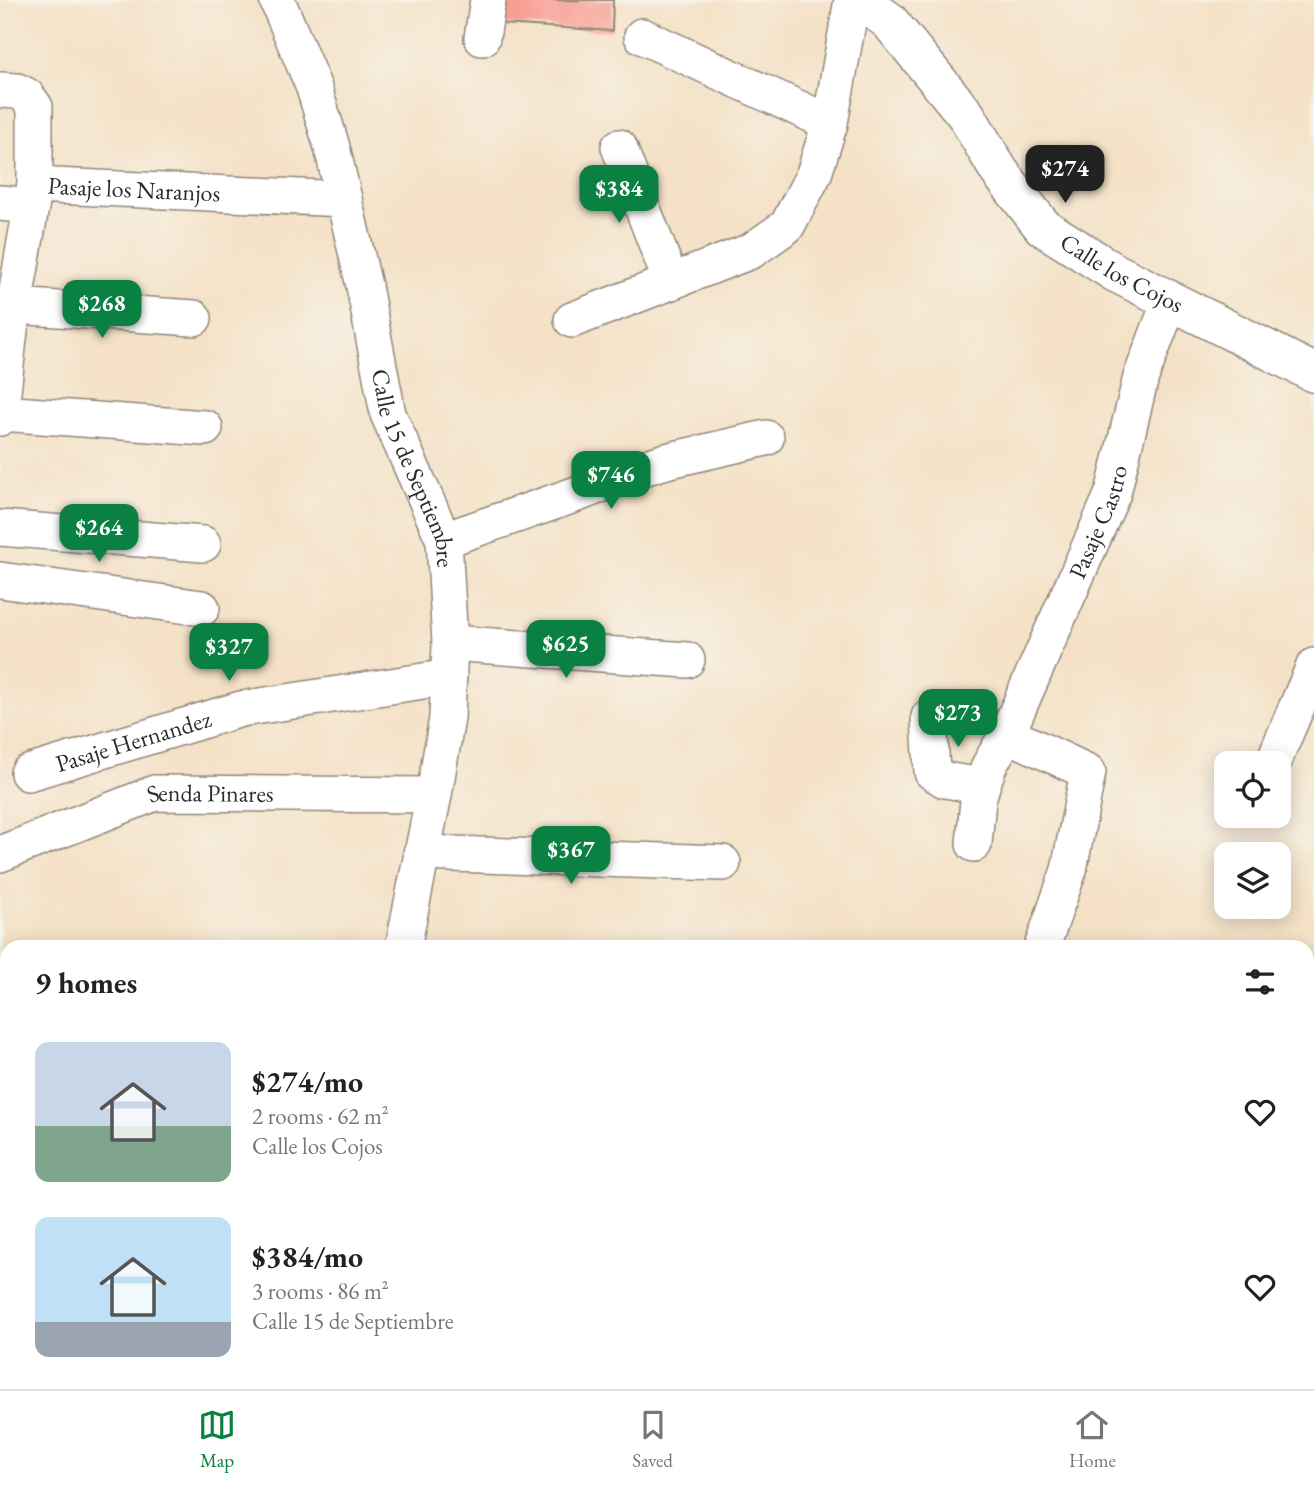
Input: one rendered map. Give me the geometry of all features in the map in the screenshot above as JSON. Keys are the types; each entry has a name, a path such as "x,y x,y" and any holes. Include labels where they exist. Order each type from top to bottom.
{"street":[{"name":"Calle 15 de Septiembre","path":"277,0 314,88 332,147 364,286 388,414 444,540 449,660 447,718 404,940"},
{"path":"482,38 488,0"},
{"path":"572,320 751,251 787,226 814,174 830,123 852,0"},
{"name":"Calle los Cojos","path":"879,7 966,115 999,171 1044,227 1114,272 1314,373"},
{"path":"642,36 830,123"},
{"path":"0,90 17,91 27,96 35,107 22,197"},
{"path":"619,147 671,282"},
{"name":"Pasaje los Naranjos","path":"0,418 22,197 81,187 344,199"},
{"name":"Pasaje Castro","path":"974,844 978,800 989,766 1007,734 1113,493 1141,377 1170,301"},
{"path":"8,322 194,318"},
{"path":"1,413 205,428"},
{"path":"444,540 666,461 766,438"},
{"path":"0,528 203,544"},
{"path":"0,580 202,608"},
{"name":"Pasaje Hernandez","path":"28,774 241,709 449,660 687,660"},
{"path":"1285,751 1300,735 1314,666"},
{"path":"929,717 932,772 945,780 982,786"},
{"path":"1007,734 1088,772 1069,870 1044,940"},
{"name":"Senda Pinares","path":"0,854 155,793 434,795"},
{"path":"421,853 723,863"}],"building":[{"path":"503,0 613,0 612,31 502,24"}]}
